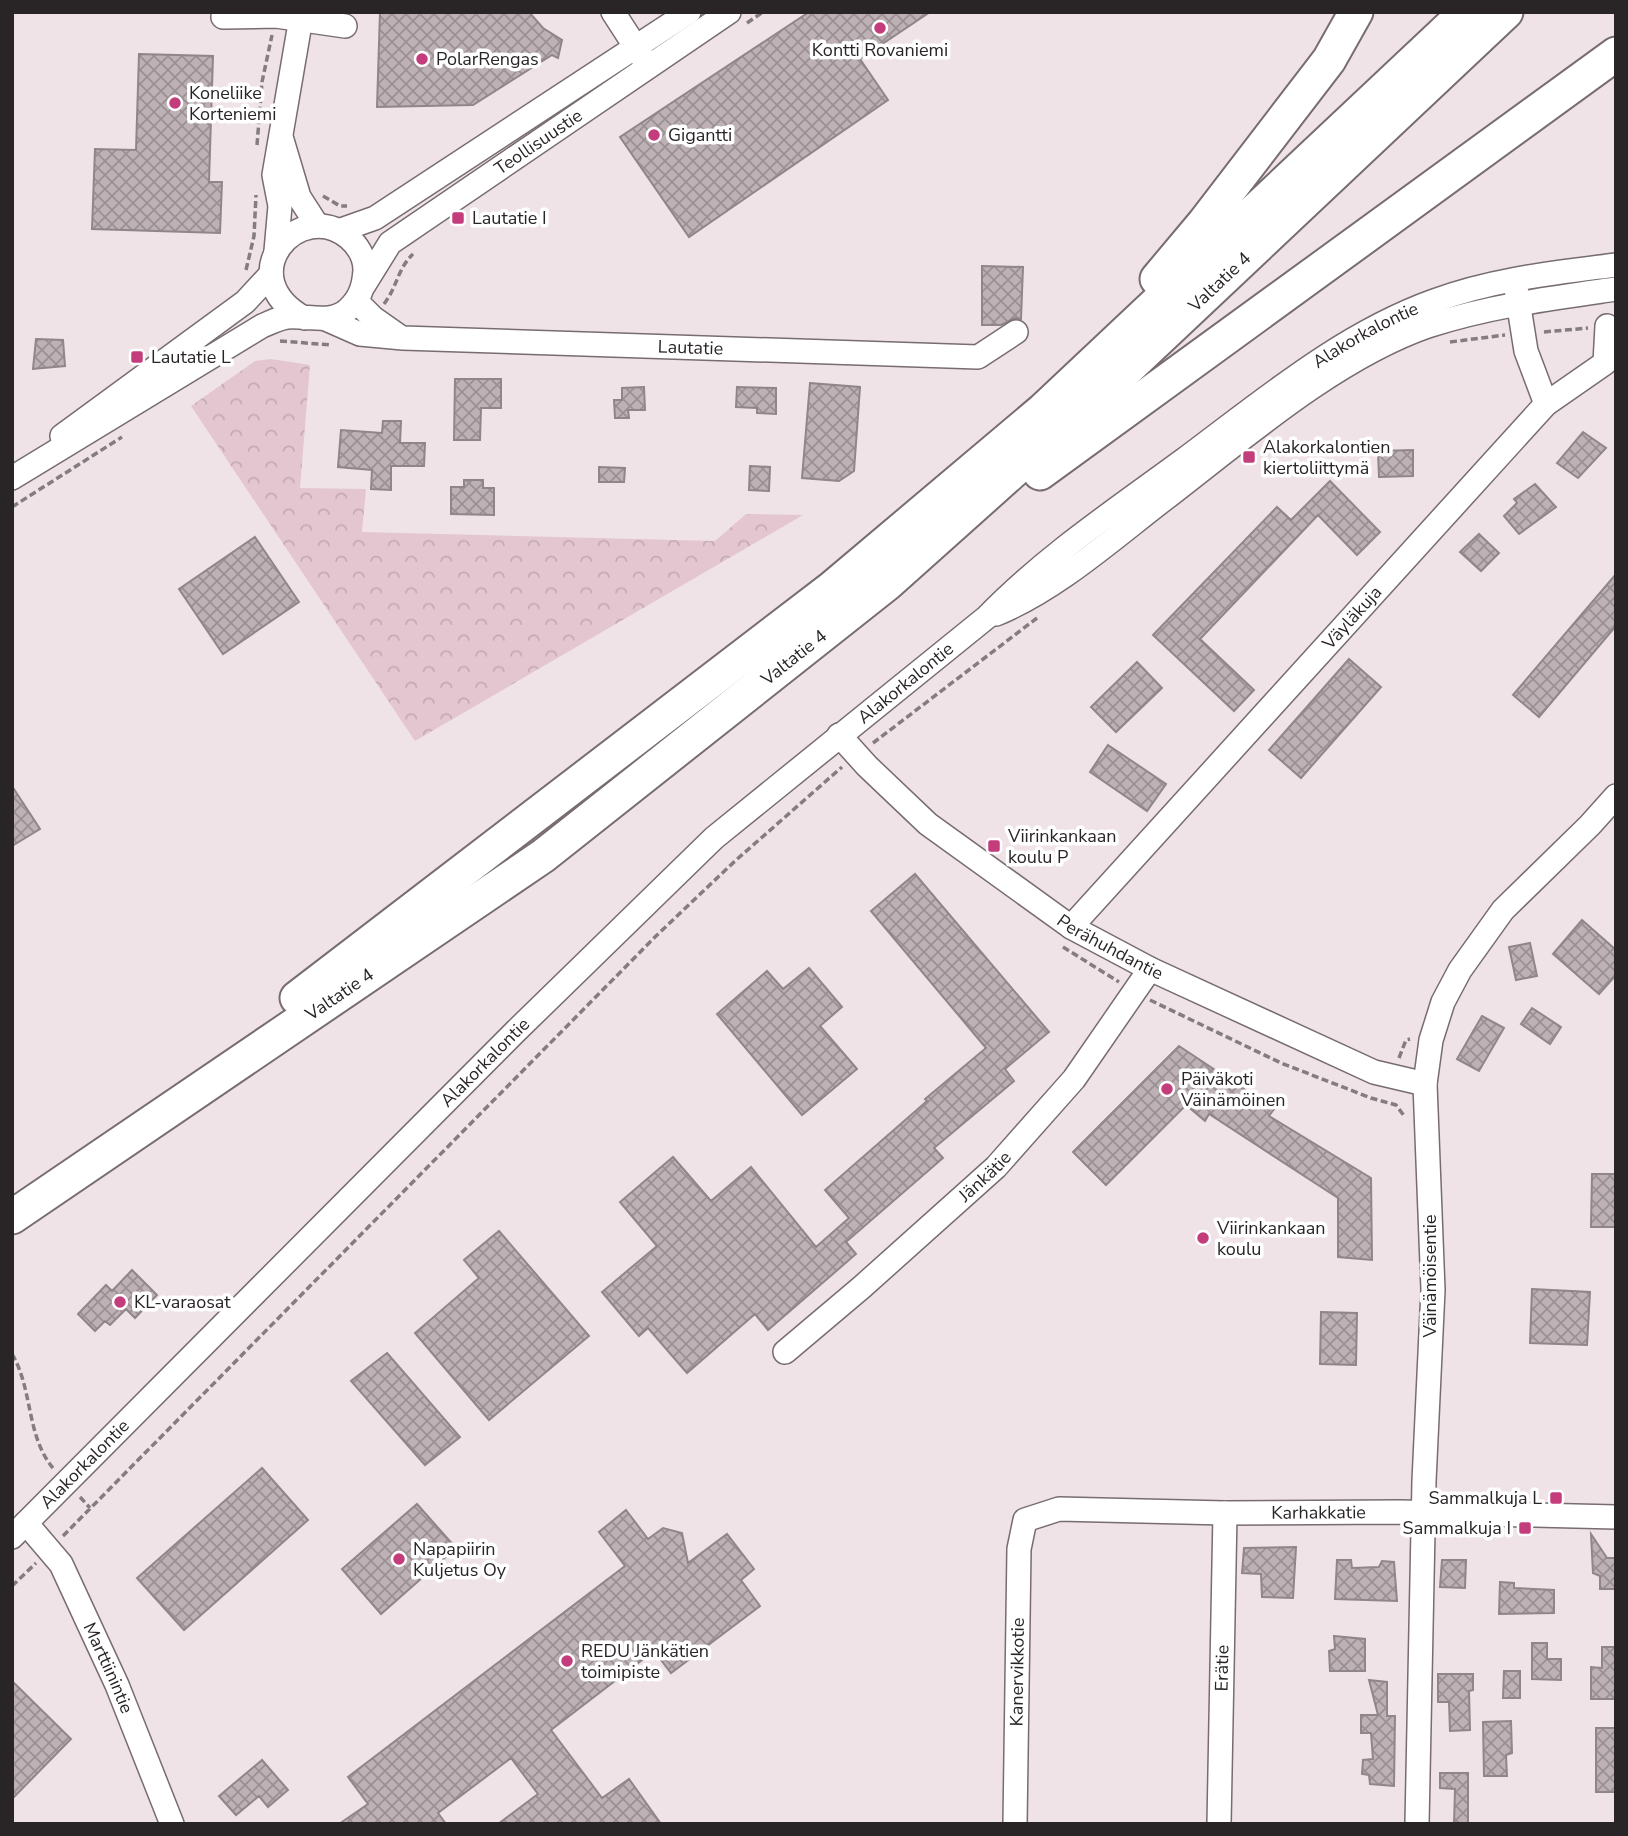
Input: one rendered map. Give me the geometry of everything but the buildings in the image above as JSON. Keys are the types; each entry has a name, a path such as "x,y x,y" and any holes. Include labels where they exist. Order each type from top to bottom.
{"highway":[{"path":"1043,410 1204,223 1329,60 1356,12"},
{"name":"Valtatie 4","path":"12,1216 832,589 1043,410 1466,12"},
{"name":"Valtatie 4","path":"12,1216 543,856 888,583 1125,371 1506,12"},
{"path":"888,583 1616,54"}],"street":[{"path":"613,12 642,57"},
{"name":"Teollisuustie","path":"360,293 390,243 642,57 690,12"},
{"name":"Teollisuustie","path":"341,230 375,218 642,57 729,12"},
{"path":"223,17 301,17 345,26"},
{"path":"301,17 274,175 280,206 271,274 275,293 287,308 315,318"},
{"path":"281,137 299,197 317,225"},
{"path":"15,476 249,333 285,317 315,318 343,313 360,293 365,264 357,244 341,230 317,225 293,232 276,251"},
{"name":"Alakorkalontie","path":"19,1530 714,838 987,617 1017,586 1294,379 1334,352 1394,318 1435,300 1515,278 1616,265"},
{"path":"15,476 76,423 244,302 271,274"},
{"path":"1515,278 1525,351 1546,404"},
{"name":"Alakorkalontie","path":"987,617 1024,602 1295,400 1362,358 1425,327 1472,313 1616,289"},
{"path":"360,293 373,318 403,338"},
{"name":"Lautatie","path":"315,318 360,334 403,338 978,357 1016,332"},
{"name":"Väyläkuja","path":"1071,927 1546,404 1605,363 1607,326"},
{"name":"Perähuhdantie","path":"839,735 849,761 928,824 1071,927 1150,969 1374,1072 1425,1084"},
{"name":"Väinämöisentie","path":"1417,1824 1423,1513 1433,1290 1425,1084 1431,1040 1443,1002 1460,970 1503,910 1616,796"},
{"name":"Jänkätie","path":"785,1352 996,1167 1074,1079 1150,969"},
{"name":"Karhakkatie","path":"1025,1520 1059,1509 1616,1517"},
{"name":"Erätie","path":"1219,1824 1225,1513"},
{"name":"Kanervikkotie","path":"1015,1824 1018,1549 1025,1520"},
{"name":"Marttiinintie","path":"19,1530 50,1549 61,1564 117,1685 172,1824"}],"path":[{"path":"1440,344 1607,326"},
{"name":"Alakorkalontie","path":"12,1586 656,936 735,861 849,761 1042,614"},
{"path":"1133,992 1281,1063 1396,1105 1406,1118 1427,1117"},
{"path":"12,1354 20,1368 33,1425 44,1457"}],"green space":[{"path":"271,359 310,365 300,488 366,489 362,532 715,541 746,514 803,515 415,741 191,406 255,361"}],"place":[{"name":"Kontti Rovaniemi","path":"880,28"},
{"name":"PolarRengas","path":"422,59"},
{"name":"Koneliike Korteniemi","path":"175,103"},
{"name":"Gigantti","path":"654,135"},
{"name":"Lautatie I","path":"458,218"},
{"name":"Lautatie L","path":"137,357"},
{"name":"Alakorkalontien kiertoliittymä","path":"1249,457"},
{"name":"Viirinkankaan koulu P","path":"994,846"},
{"name":"Päiväkoti Väinämöinen","path":"1167,1089"},
{"name":"Viirinkankaan koulu","path":"1203,1238"},
{"name":"KL-varaosat","path":"120,1302"},
{"name":"Sammalkuja L","path":"1556,1498"},
{"name":"Sammalkuja I","path":"1525,1528"},
{"name":"Napapiirin Kuljetus Oy","path":"399,1559"},
{"name":"REDU Jänkätien toimipiste","path":"567,1661"}]}
